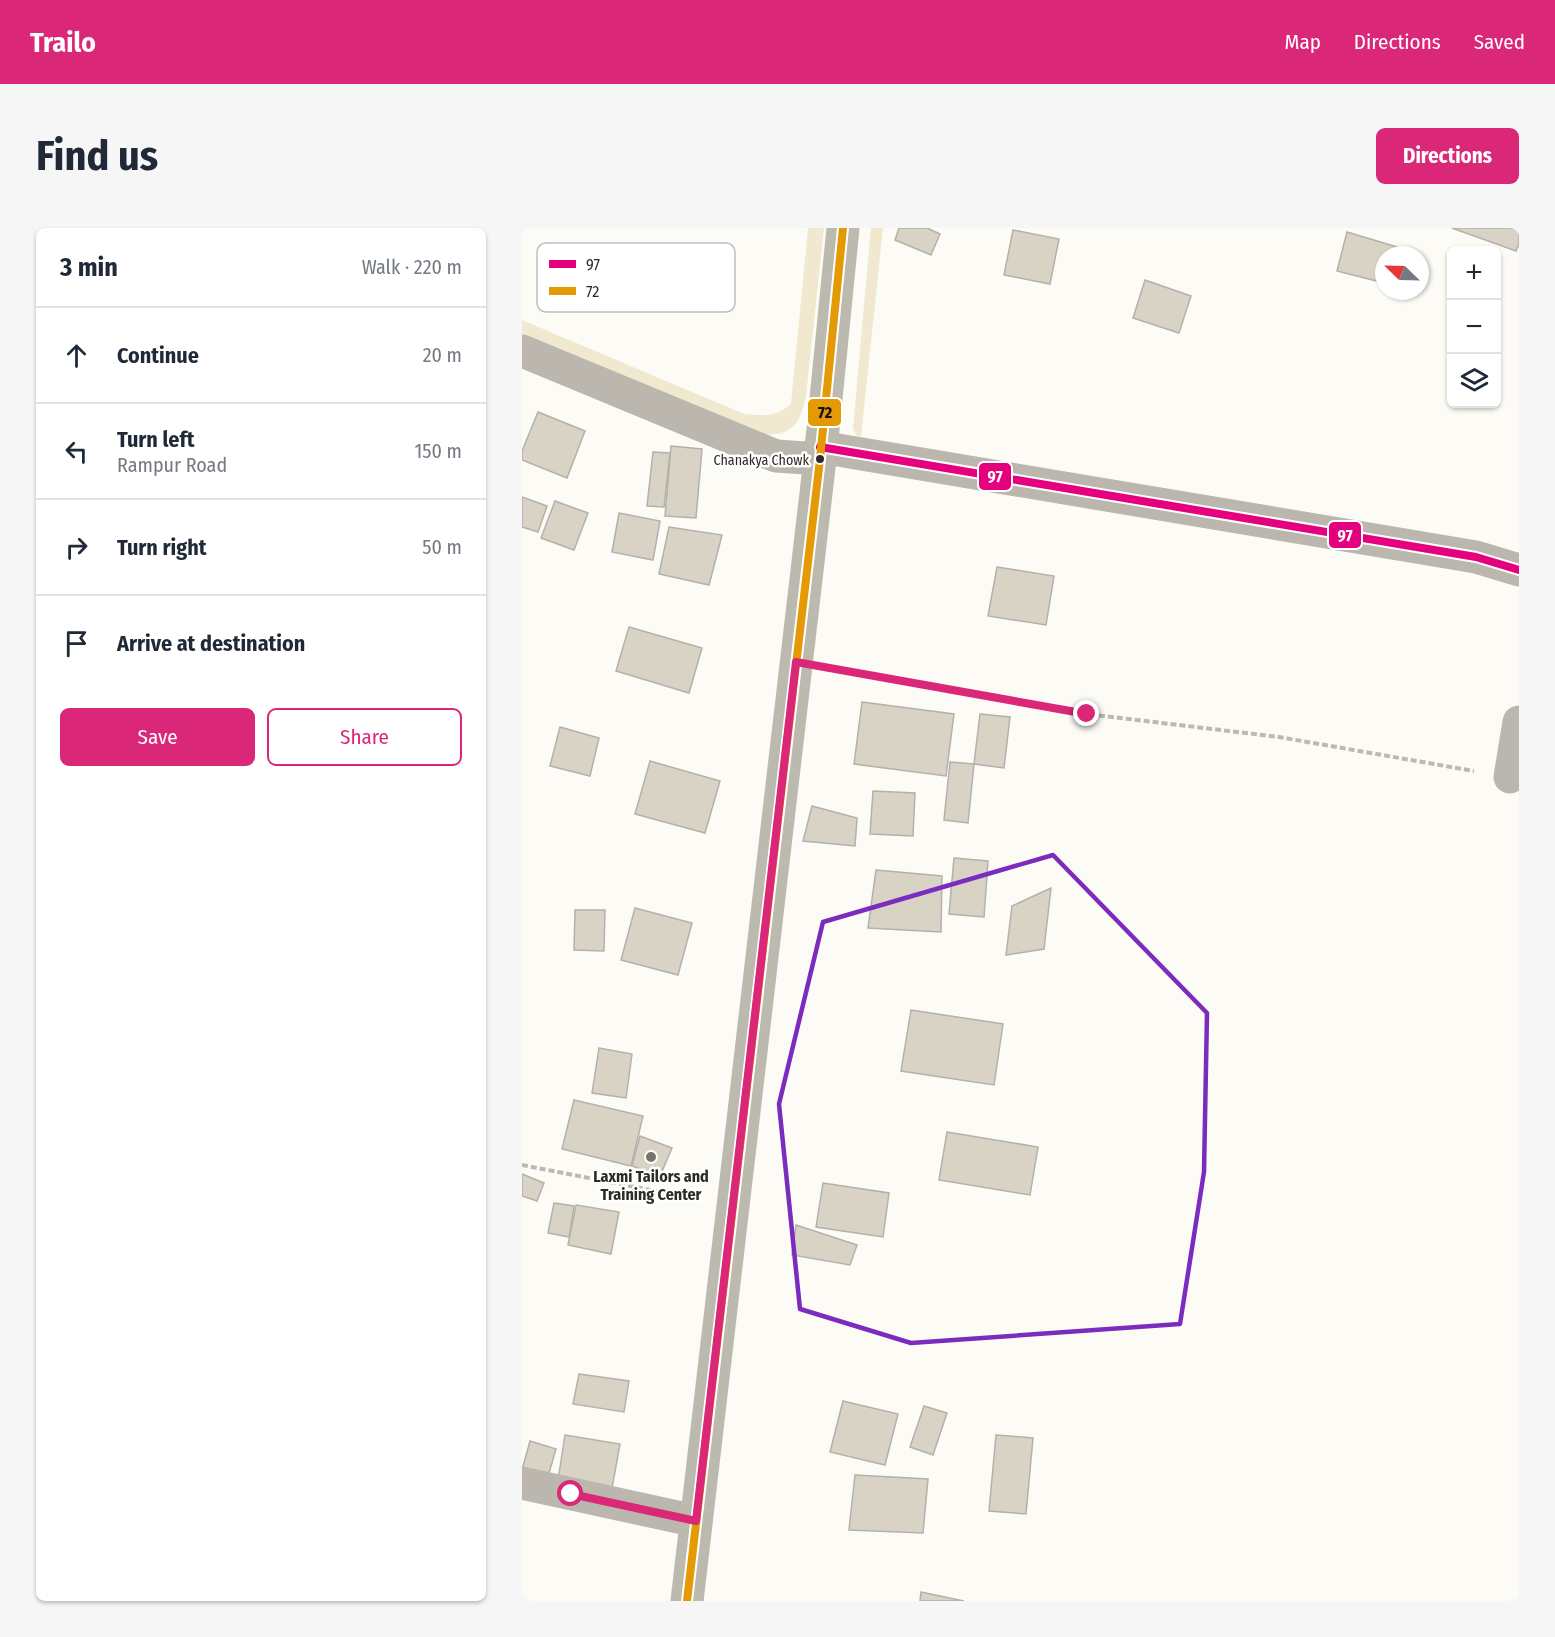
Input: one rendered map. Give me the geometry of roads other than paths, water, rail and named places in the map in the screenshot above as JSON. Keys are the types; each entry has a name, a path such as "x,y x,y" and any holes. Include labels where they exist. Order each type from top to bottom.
{"main road":[{"path":"687,1601 820,453 843,228"}],"street":[{"path":"522,351 776,456 820,453 1476,557 1519,570"},
{"path":"1510,777 1519,722"},
{"path":"522,1483 696,1521"}],"place":[{"name":"Chanakya Chowk","path":"820,459"},
{"name":"Laxmi Tailors and Training Center","path":"651,1157"}]}
